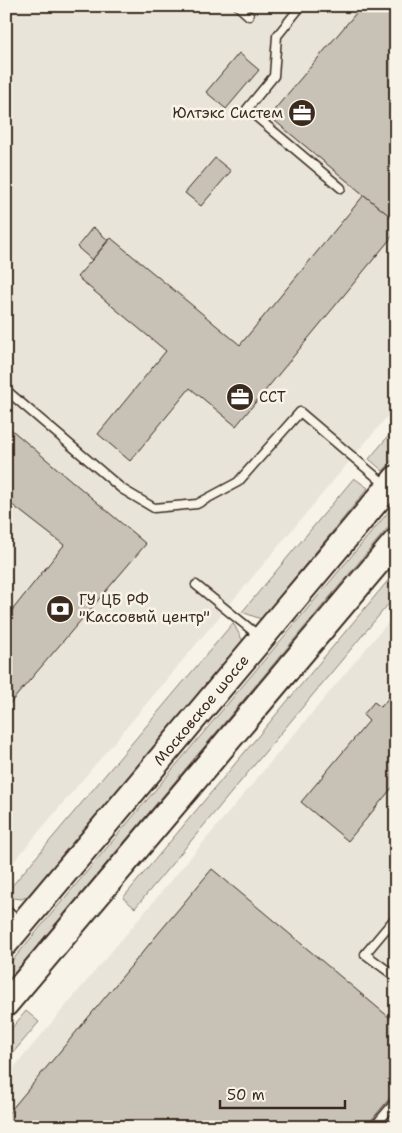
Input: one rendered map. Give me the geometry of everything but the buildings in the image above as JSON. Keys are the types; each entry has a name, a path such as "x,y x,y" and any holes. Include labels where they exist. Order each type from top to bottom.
{"main road":[{"name":"Московское шоссе","path":"11,928 262,638 392,483"},
{"path":"6,1004 396,541"}],"lane":[{"path":"238,6 249,16"},
{"path":"301,6 276,36 274,76 247,109 341,188"},
{"path":"6,390 122,488 154,508 197,504 238,482 300,412 392,483"},
{"path":"196,585 262,638"},
{"path":"396,917 365,954 396,977"},
{"path":"374,1127 396,1101"}],"path":[{"path":"6,873 11,877"}],"shaded area":[{"path":"6,6 396,6 396,406 6,871"},
{"path":"396,427 396,456 383,471 369,459"},
{"path":"354,478 368,488 261,619 242,612"},
{"path":"396,503 396,518 6,983 6,968"},
{"path":"396,571 396,595 135,908 123,898"},
{"path":"396,613 396,1127 6,1127 6,1077"},
{"path":"233,623 243,641 29,895 22,899 6,897 6,893"},
{"path":"26,1011 39,1022 6,1061 6,1035"}],"place":[{"name":"Юлтэкс Систем","path":"302,113"},
{"name":"ССТ","path":"240,397"},
{"name":"ГУ ЦБ РФ \"Кассовый центр\"","path":"60,609"}]}
